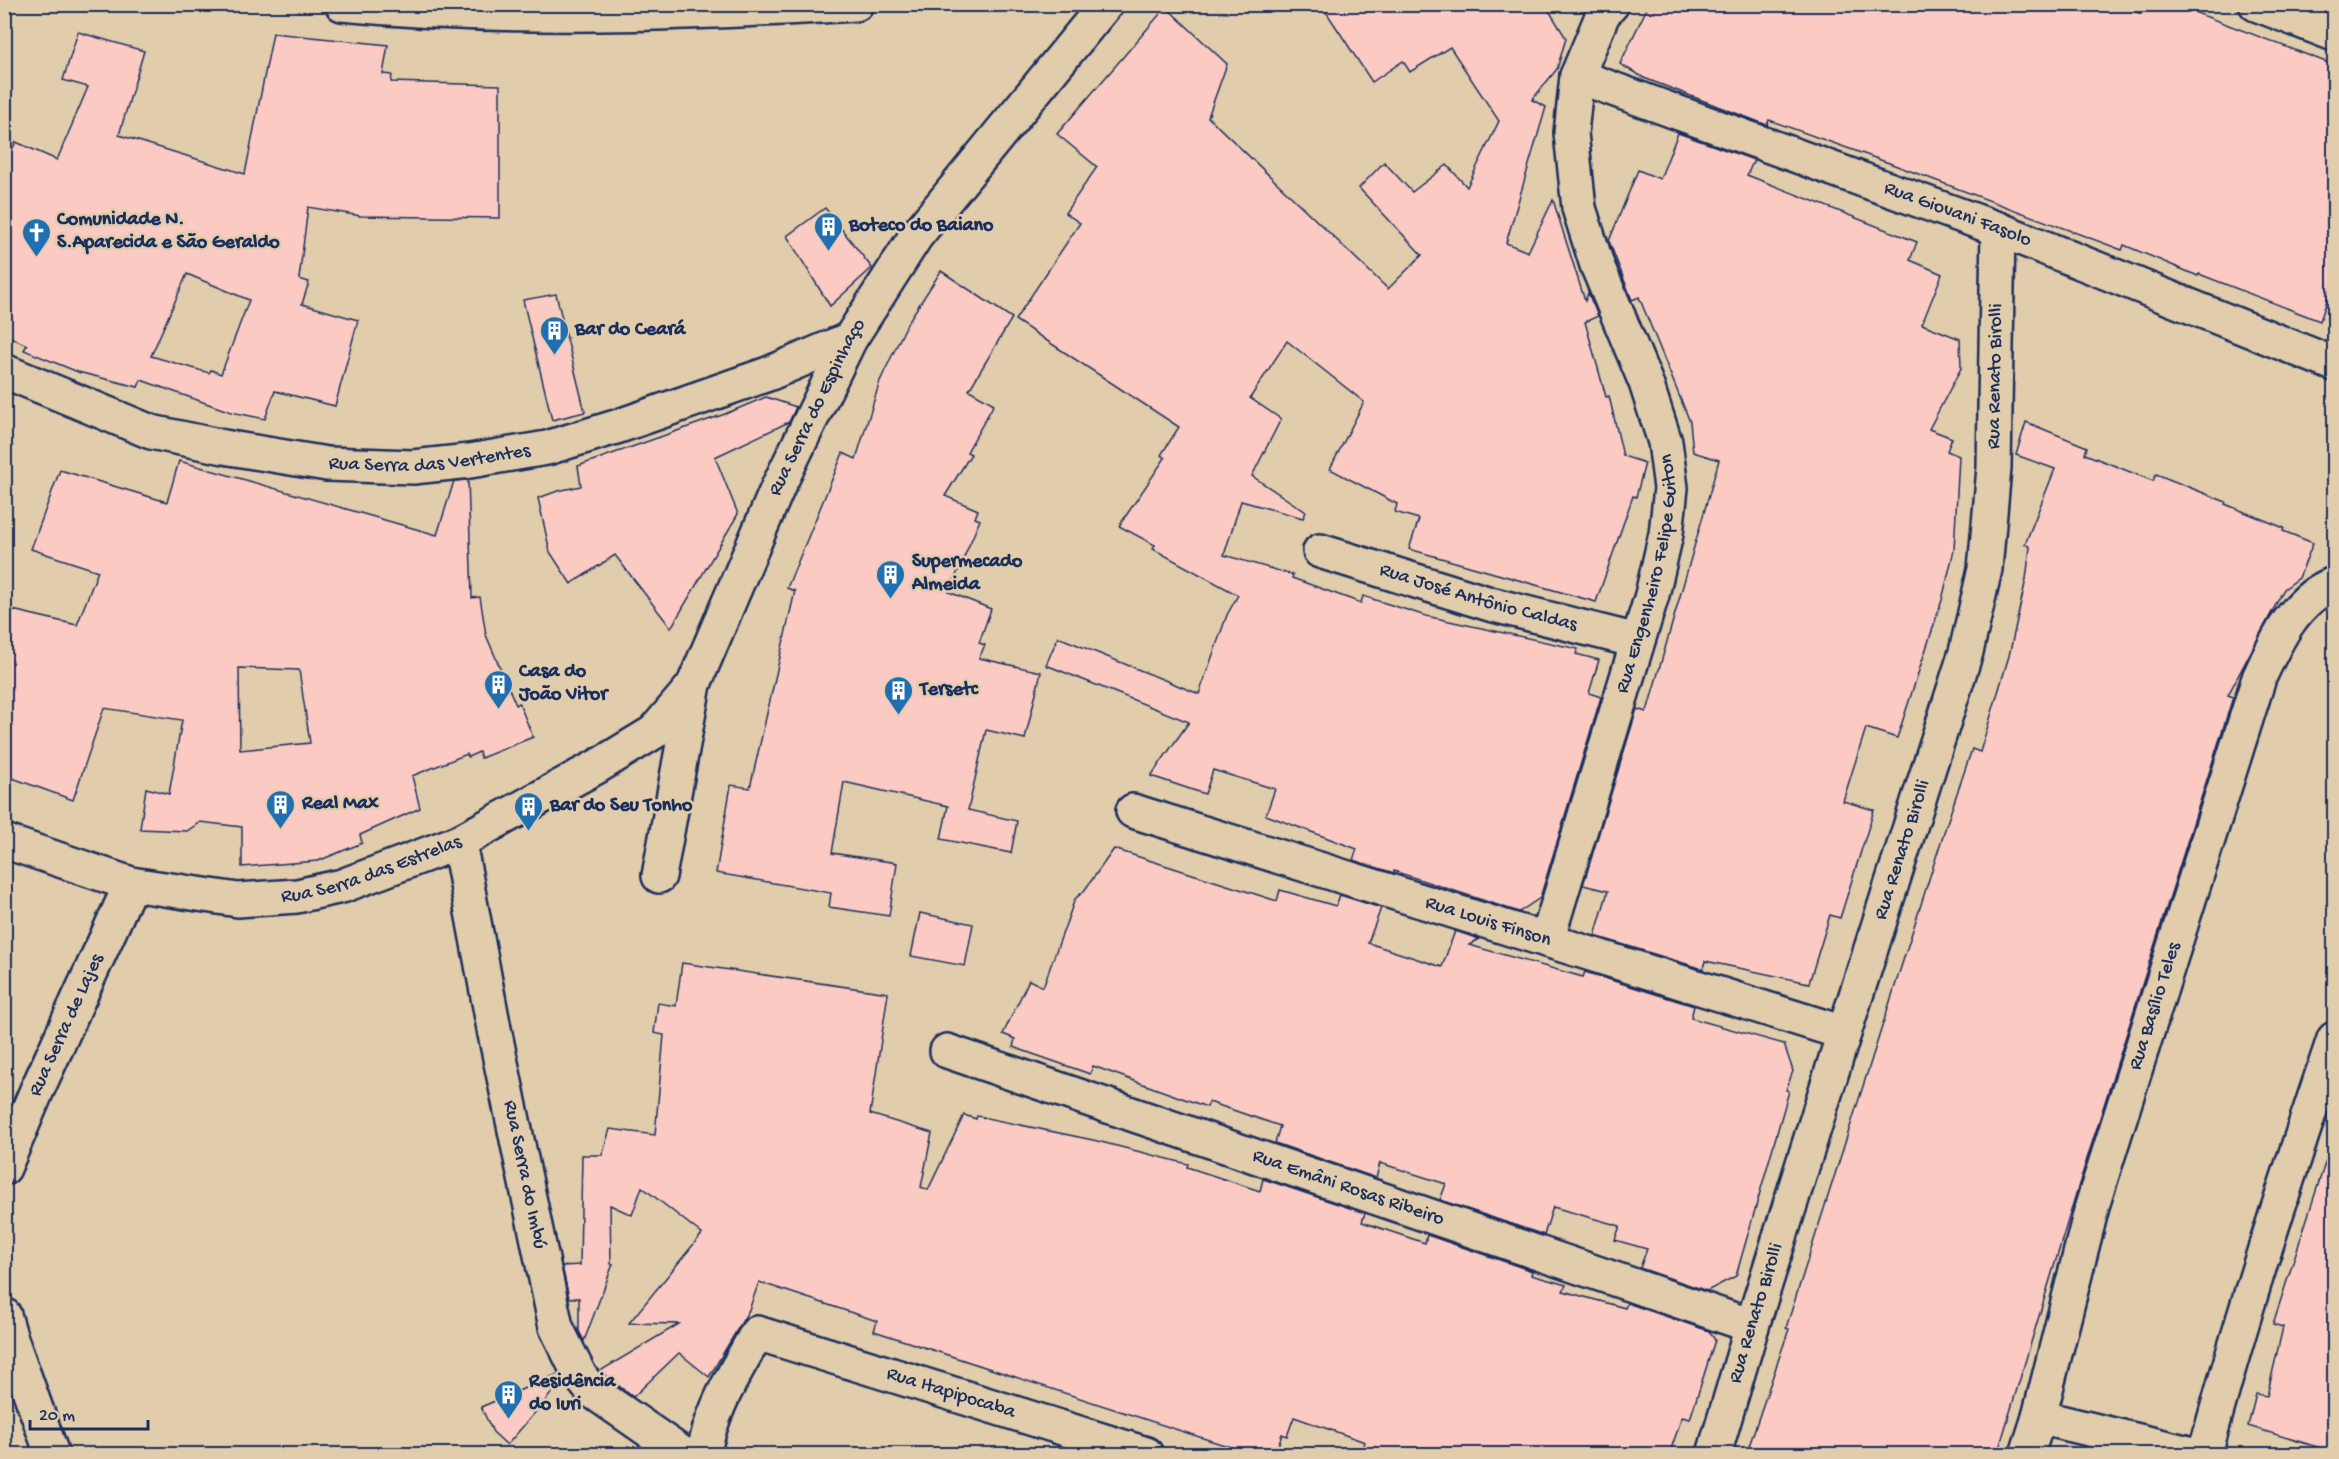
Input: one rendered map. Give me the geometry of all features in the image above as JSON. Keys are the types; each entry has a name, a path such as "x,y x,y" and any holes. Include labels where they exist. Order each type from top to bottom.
{"street":[{"path":"342,4 402,10 513,15 737,11 856,4"},
{"name":"Rua Serra do Espinhaço","path":"659,876 694,684 778,487 850,339 916,236 1106,4"},
{"name":"Rua Engenheiro Felipe Guiton","path":"1548,940 1652,595 1666,534 1671,488 1665,442 1646,383 1598,265 1579,208 1571,133 1576,76 1603,14 1612,4"},
{"path":"2256,4 2334,34"},
{"name":"Rua Giovani Fasolo","path":"1576,76 1998,229 2334,364"},
{"name":"Rua Renato Birolli","path":"1714,1455 1752,1326 1966,652 1985,569 1994,468 1998,229"},
{"name":"Rua Serra das Vertentes","path":"4,371 151,432 327,464 413,467 470,461 547,448 619,426 757,378 850,339"},
{"name":"Rua José Antônio Caldas","path":"1320,551 1490,604 1637,641"},
{"name":"Rua Basílio Teles","path":"2027,1455 2093,1203 2259,678 2275,644 2290,621 2309,599 2334,585"},
{"name":"Rua Serra das Estrelas","path":"4,841 131,884 238,900 297,896 342,886 459,842 598,766 654,732 694,684"},
{"name":"Rua Louis Finson","path":"1133,811 1844,1033"},
{"name":"Rua Serra do Imbú","path":"459,842 495,1034 556,1328 580,1376 592,1391 683,1455"},
{"name":"Rua Serra de Lajes","path":"4,1168 131,884"},
{"path":"2205,1455 2224,1384 2287,1180 2334,1039"},
{"name":"Rua Emâni Rosas Ribeiro","path":"947,1051 1752,1326"},
{"path":"4,1315 10,1339 52,1455"},
{"name":"Rua Itapipocaba","path":"704,1455 706,1440 720,1404 757,1333 1146,1455"},
{"path":"2038,1417 2193,1455"}],"building":[{"path":"1321,4 1545,4 1566,38 1557,69 1532,100 1546,107 1506,243 1528,252 1553,200 1585,301 1588,293 1598,316 1585,322 1606,397 1609,396 1623,456 1645,463 1636,497 1633,496 1596,602 1409,549 1419,519 1395,512 1397,504 1330,469 1364,402 1287,341 1250,398 1281,419 1252,476 1306,512 1303,518 1241,501 1224,555 1293,575 1292,578 1361,603 1363,596 1426,616 1578,649 1576,654 1599,660 1589,693 1601,697 1540,898 1519,912 1353,860 1357,849 1266,815 1275,789 1213,770 1205,794 1151,776 1189,722 1046,665 1058,637 1199,694 1227,615 1238,595 1153,549 1155,545 1119,526 1165,458 1161,455 1179,427 1015,320 1080,223 1065,213 1097,167 1057,134 1166,7 1227,64 1208,117 1388,289 1422,255 1359,188 1384,162 1412,192 1447,165 1467,187 1499,121 1450,47 1410,72 1403,61 1372,82"},
{"path":"1649,4 2115,4 2141,14 2145,4 2173,4 2334,65 2334,280 2320,321 2199,274 2198,276 2124,245 2122,250 1889,163 1769,120 1767,125 1644,78 1620,64"},
{"path":"78,32 144,51 119,135 245,174 273,33 388,45 383,74 392,75 391,82 500,85 500,218 361,216 308,207 299,279 309,282 302,304 358,320 335,406 275,391 265,419 231,412 141,380 138,387 78,372 24,350 27,345 4,334 4,166 16,142 57,160 88,87 63,80","holes":["187,274 249,300 221,374 211,370 209,373 151,356"]},
{"path":"1678,133 1754,160 1747,175 1917,242 1910,260 1942,274 1922,324 1960,339 1961,368 1929,429 1952,438 1947,451 1959,456 1954,550 1942,600 1897,738 1866,728 1843,801 1874,810 1840,918 1830,915 1809,983 1705,961 1703,969 1595,936 1608,891 1583,885 1637,709 1646,712 1648,708 1719,460 1693,452 1690,422 1639,297 1632,300 1609,241 1638,170 1660,179"},
{"name":"Boteco do Baiano","path":"825,208 872,268 830,306 787,236"},
{"path":"941,271 1012,318 969,390 994,404 967,452 971,454 945,496 978,510 975,518 980,520 949,592 991,609 979,643 985,645 979,658 1041,672 1025,739 986,730 968,810 1017,821 1011,853 941,839 948,806 844,782 832,853 897,863 889,916 829,907 831,893 716,873 731,785 750,788 795,591 787,588 843,453 856,459 880,381 908,322"},
{"name":"Bar do Ceará","path":"556,294 585,412 552,420 523,300"},
{"path":"766,397 796,407 789,422 715,457 738,514 671,628 615,555 571,584 550,552 538,498 581,486 578,466 725,414"},
{"path":"2026,422 2087,447 2085,454 2153,481 2156,474 2226,502 2225,504 2284,528 2283,531 2313,543 2299,578 2284,589 2228,695 2233,697 2075,1197 1997,1455 1746,1455 1789,1329 1786,1328 1946,826 1972,749 1980,752 2009,656 2026,579 2030,547 2025,544 2055,469 2016,455"},
{"path":"179,461 437,535 454,481 468,480 472,598 480,597 486,635 516,705 519,703 533,737 481,758 479,752 468,757 467,754 412,776 420,808 360,835 362,843 318,861 242,867 242,827 200,822 187,831 140,829 146,788 169,794 182,720 104,708 73,800 4,775 4,608 77,625 98,571 31,549 60,470 167,502","holes":["239,668 299,670 310,743 240,750"]},
{"path":"1114,849 1277,901 1280,890 1336,906 1340,895 1381,908 1368,943 1442,967 1455,931 1479,939 1469,945 1583,977 1585,972 1694,1006 1691,1018 1784,1044 1793,1071 1786,1090 1789,1091 1736,1276 1707,1291 1640,1268 1647,1249 1615,1240 1620,1226 1553,1207 1544,1235 1440,1200 1446,1184 1380,1163 1376,1178 1275,1143 1280,1126 1209,1102 1207,1107 1093,1066 1090,1074 1013,1047 1015,1039 1003,1034 1029,980 1043,987 1075,899 1084,891"},
{"path":"920,913 973,924 965,966 911,956"},
{"path":"682,963 888,993 870,1114 932,1133 921,1187 928,1190 964,1115 1093,1140 1188,1164 1187,1167 1260,1191 1263,1179 1365,1213 1362,1222 1425,1243 1427,1235 1532,1271 1531,1275 1566,1285 1563,1291 1625,1308 1627,1303 1709,1331 1715,1340 1690,1419 1682,1417 1669,1455 1361,1455 1365,1442 1294,1417 1287,1436 1282,1434 1275,1455 1255,1455 874,1331 877,1321 759,1282 749,1310 709,1377 679,1353 633,1397 600,1371 679,1324 629,1323 702,1234 642,1187 632,1215 610,1205 611,1264 613,1264 584,1341 579,1331 579,1298 569,1298 562,1266 580,1265 582,1155 602,1155 610,1129 655,1135 664,1035 654,1033 658,1003 676,1006"},
{"path":"2328,1154 2334,1155 2334,1452 2248,1426 2256,1394 2267,1396 2283,1327 2273,1324"},
{"name":"Residência do Iuri","path":"558,1374 562,1381 507,1445 493,1432 481,1407"}],"place":[{"name":"Boteco do Baiano","path":"828,252"},
{"name":"Comunidade N. S.Aparecida e São Geraldo","path":"36,258"},
{"name":"Bar do Ceará","path":"554,356"},
{"name":"Supermecado Almeida","path":"891,600"},
{"name":"Casa do João Vitor","path":"498,710"},
{"name":"Tersetc","path":"899,716"},
{"name":"Real Max","path":"281,830"},
{"name":"Bar do Seu Tonho","path":"529,832"},
{"name":"Residência do Iuri","path":"508,1420"}]}
